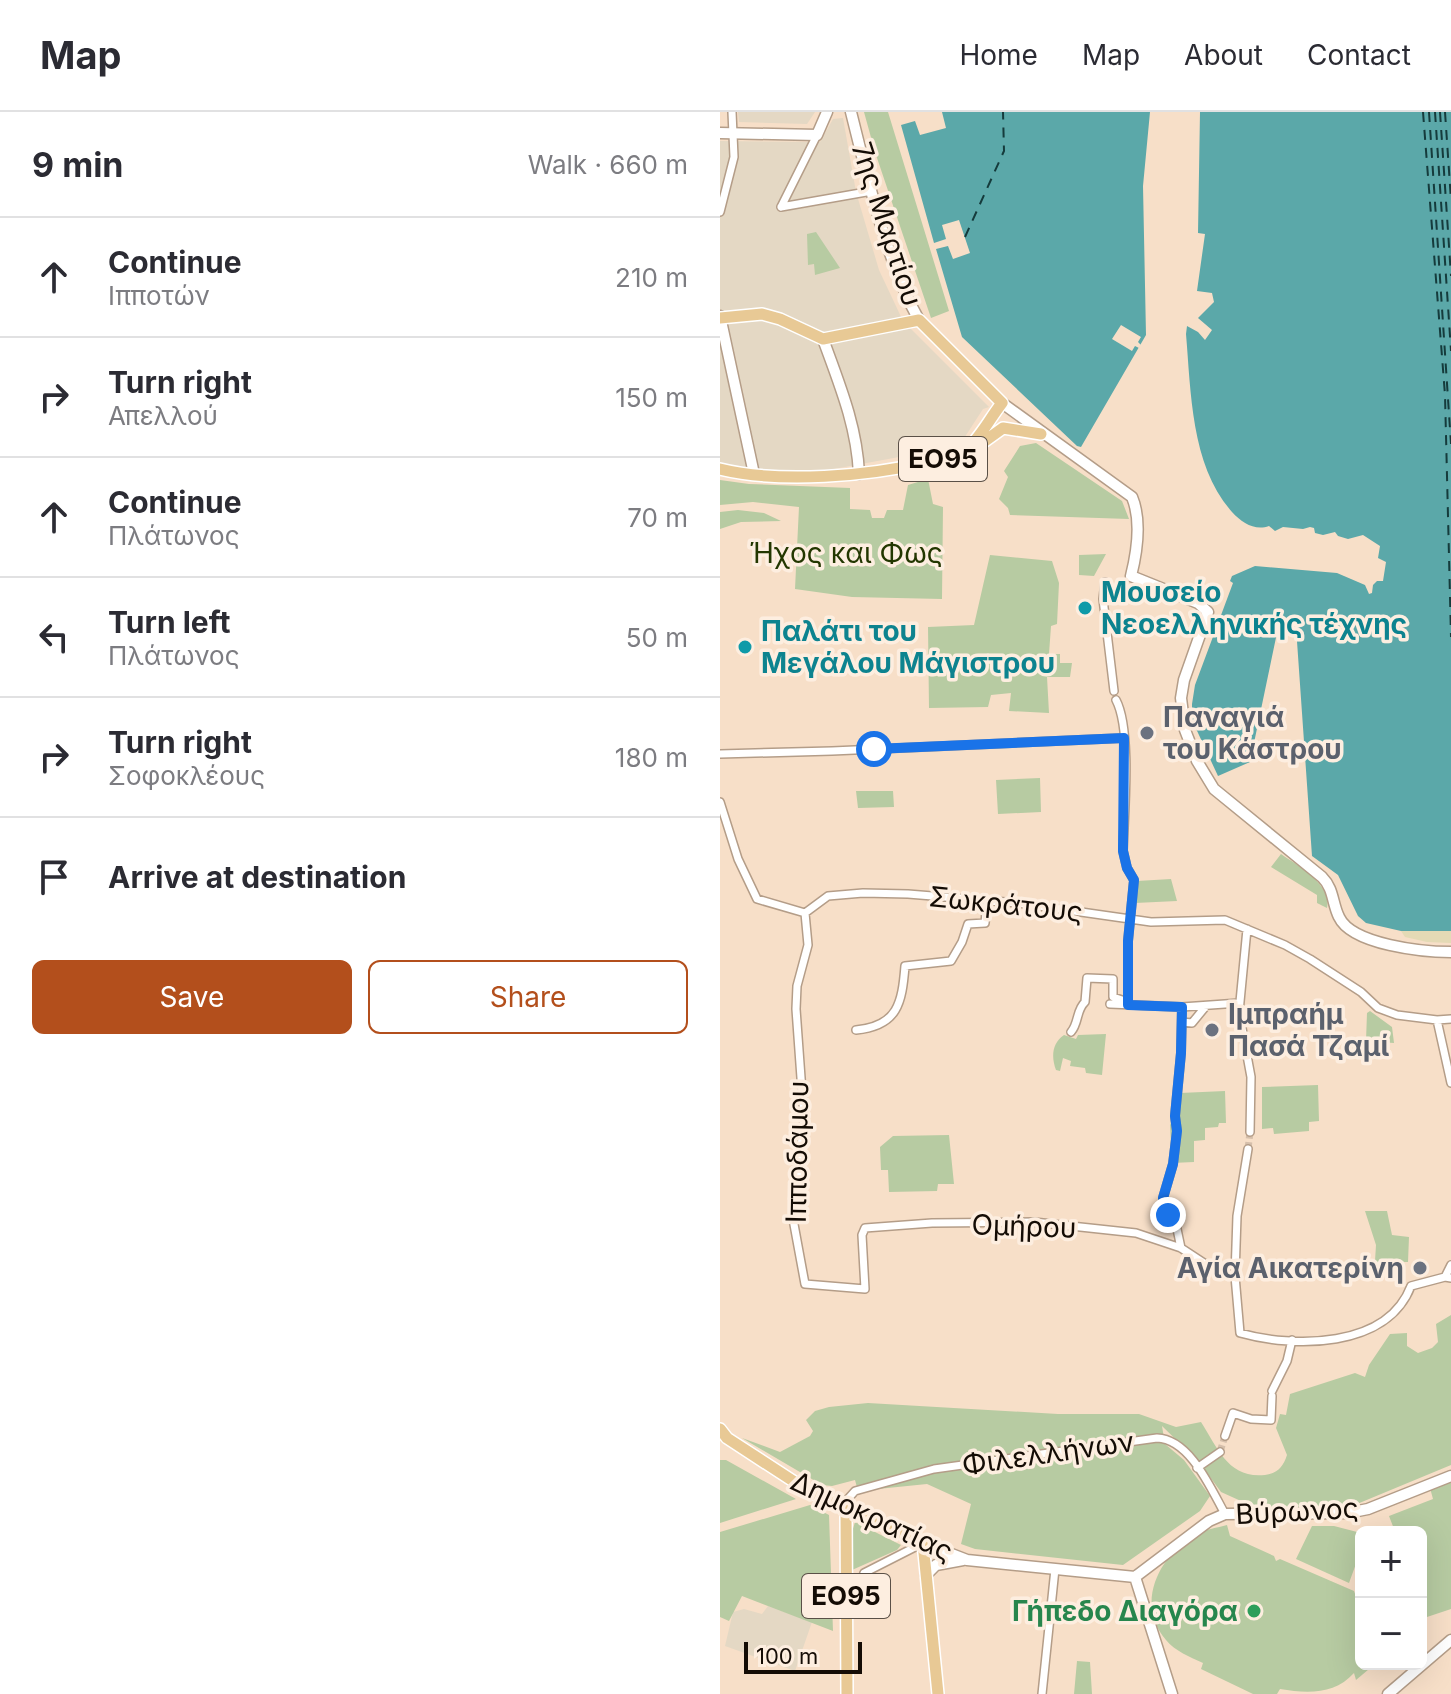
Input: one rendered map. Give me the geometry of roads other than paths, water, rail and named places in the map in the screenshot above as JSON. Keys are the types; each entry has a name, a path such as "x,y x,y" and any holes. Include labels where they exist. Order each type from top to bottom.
{"main road":[{"path":"721,317 762,314 823,339 919,320"},
{"name":"7ης Μαρτίου","path":"919,320 1002,403"},
{"name":"ΕΟ95","path":"720,469 802,476 859,474 889,471 963,454 1002,403"},
{"path":"963,454 1003,428 1041,434"},
{"name":"Δημοκρατίας","path":"722,1436 798,1485 923,1543"},
{"name":"ΕΟ95","path":"846,1508 847,1689"},
{"name":"ΕΟ95","path":"923,1543 938,1694"}],"street":[{"path":"720,212 734,157 732,112"},
{"path":"827,112 781,207 872,191"},
{"name":"7ης Μαρτίου","path":"851,112 892,256 910,305 919,320"},
{"path":"720,133 817,135"},
{"path":"721,317 754,474"},
{"path":"823,339 853,425 858,446 859,474"},
{"name":"7ης Μαρτίου","path":"1002,403 1132,497 1136,506 1137,551 1131,576 1203,606 1208,612 1184,680 1181,698 1185,730 1209,784 1322,877 1331,889 1338,916 1352,931 1380,942 1451,952"},
{"path":"1105,582 1103,599 1115,696 1124,738 1123,851 1134,880 1128,941 1128,1002"},
{"path":"720,754 1124,738"},
{"path":"720,802 738,859 757,899 805,913"},
{"name":"Σωκράτους","path":"805,913 828,896 863,893 987,901 1151,922 1225,920 1310,959 1361,992 1378,1008 1397,1015 1451,1019"},
{"path":"856,1030 875,1028 901,1004 905,966 951,961 968,924 985,923 987,901"},
{"name":"Ιπποδάμου","path":"805,913 808,945 796,997 804,1119 793,1219 795,1234 805,1284 865,1289"},
{"path":"1247,929 1239,1003 1251,1077 1250,1132"},
{"path":"1071,1032 1076,1026 1080,1006 1085,1002 1087,978 1113,979 1113,997 1128,1002"},
{"path":"1110,1004 1128,1002 1182,1007 1239,1003"},
{"path":"1182,1022 1192,1023 1206,1006"},
{"path":"1181,1248 1177,1229 1164,1207 1163,1198 1173,1164 1177,1131 1175,1116 1182,1007"},
{"path":"1437,1020 1451,1083"},
{"path":"1248,1149 1237,1216 1235,1276 1240,1333 1260,1339 1330,1340 1375,1326 1406,1300 1411,1286 1448,1278 1451,1265"},
{"name":"Ομήρου","path":"865,1289 862,1235 865,1228 932,1223 1034,1222 1136,1233 1181,1248 1213,1269 1235,1276"},
{"path":"1225,1436 1231,1415 1236,1413 1251,1419 1271,1420 1272,1394 1287,1361 1292,1340"},
{"name":"Φιλελλήνων","path":"846,1508 846,1501 855,1491 934,1469 1157,1438 1171,1441 1200,1467 1225,1514"},
{"path":"1200,1467 1220,1452"},
{"name":"Βύρωνος","path":"1135,1577 1209,1521 1225,1514 1348,1513 1368,1509 1451,1476"},
{"path":"863,1576 923,1543"},
{"name":"Δημοκρατίας","path":"923,1543 967,1560 1135,1577"},
{"path":"926,1575 931,1568 942,1563 967,1560"},
{"path":"1042,1694 1055,1569"},
{"path":"1135,1577 1172,1694"},
{"path":"1388,1694 1451,1640"}],"water":[{"path":"942,112 1150,112 1143,186 1146,335 1081,447 962,337 936,249 948,246 953,259 970,253 959,220 942,225 946,239 934,243 901,125 915,121 920,135 946,128"},
{"path":"1200,112 1451,112 1451,931 1401,931 1366,923 1358,916 1338,875 1312,856 1296,627 1278,628 1250,762 1218,776 1192,720 1195,685 1233,583 1230,581 1232,576 1255,566 1337,573 1365,585 1369,594 1377,581 1383,581 1386,562 1378,558 1380,546 1363,535 1348,539 1335,532 1315,533 1314,528 1310,527 1283,527 1275,531 1269,526 1249,525 1232,512 1218,494 1208,473 1192,404 1186,334 1187,326 1205,340 1212,330 1198,318 1214,302 1212,293 1197,291 1205,234 1198,233"}],"tunnel":[{"path":"1248,1149 1250,1132"},
{"path":"1220,1452 1225,1436"}],"place":[{"name":"Μουσείο Νεοελληνικής τέχνης","path":"1085,608"},
{"name":"Παλάτι του Μεγάλου Μάγιστρου","path":"745,647"},
{"name":"Παναγιά του Κάστρου","path":"1147,733"},
{"name":"Ιμπραήμ Πασά Τζαμί","path":"1212,1030"},
{"name":"Αγία Αικατερίνη","path":"1420,1268"},
{"name":"Γήπεδο Διαγόρα","path":"1254,1611"}],"park label":[{"name":"Ήχος και Φως","path":"846,553"}]}
